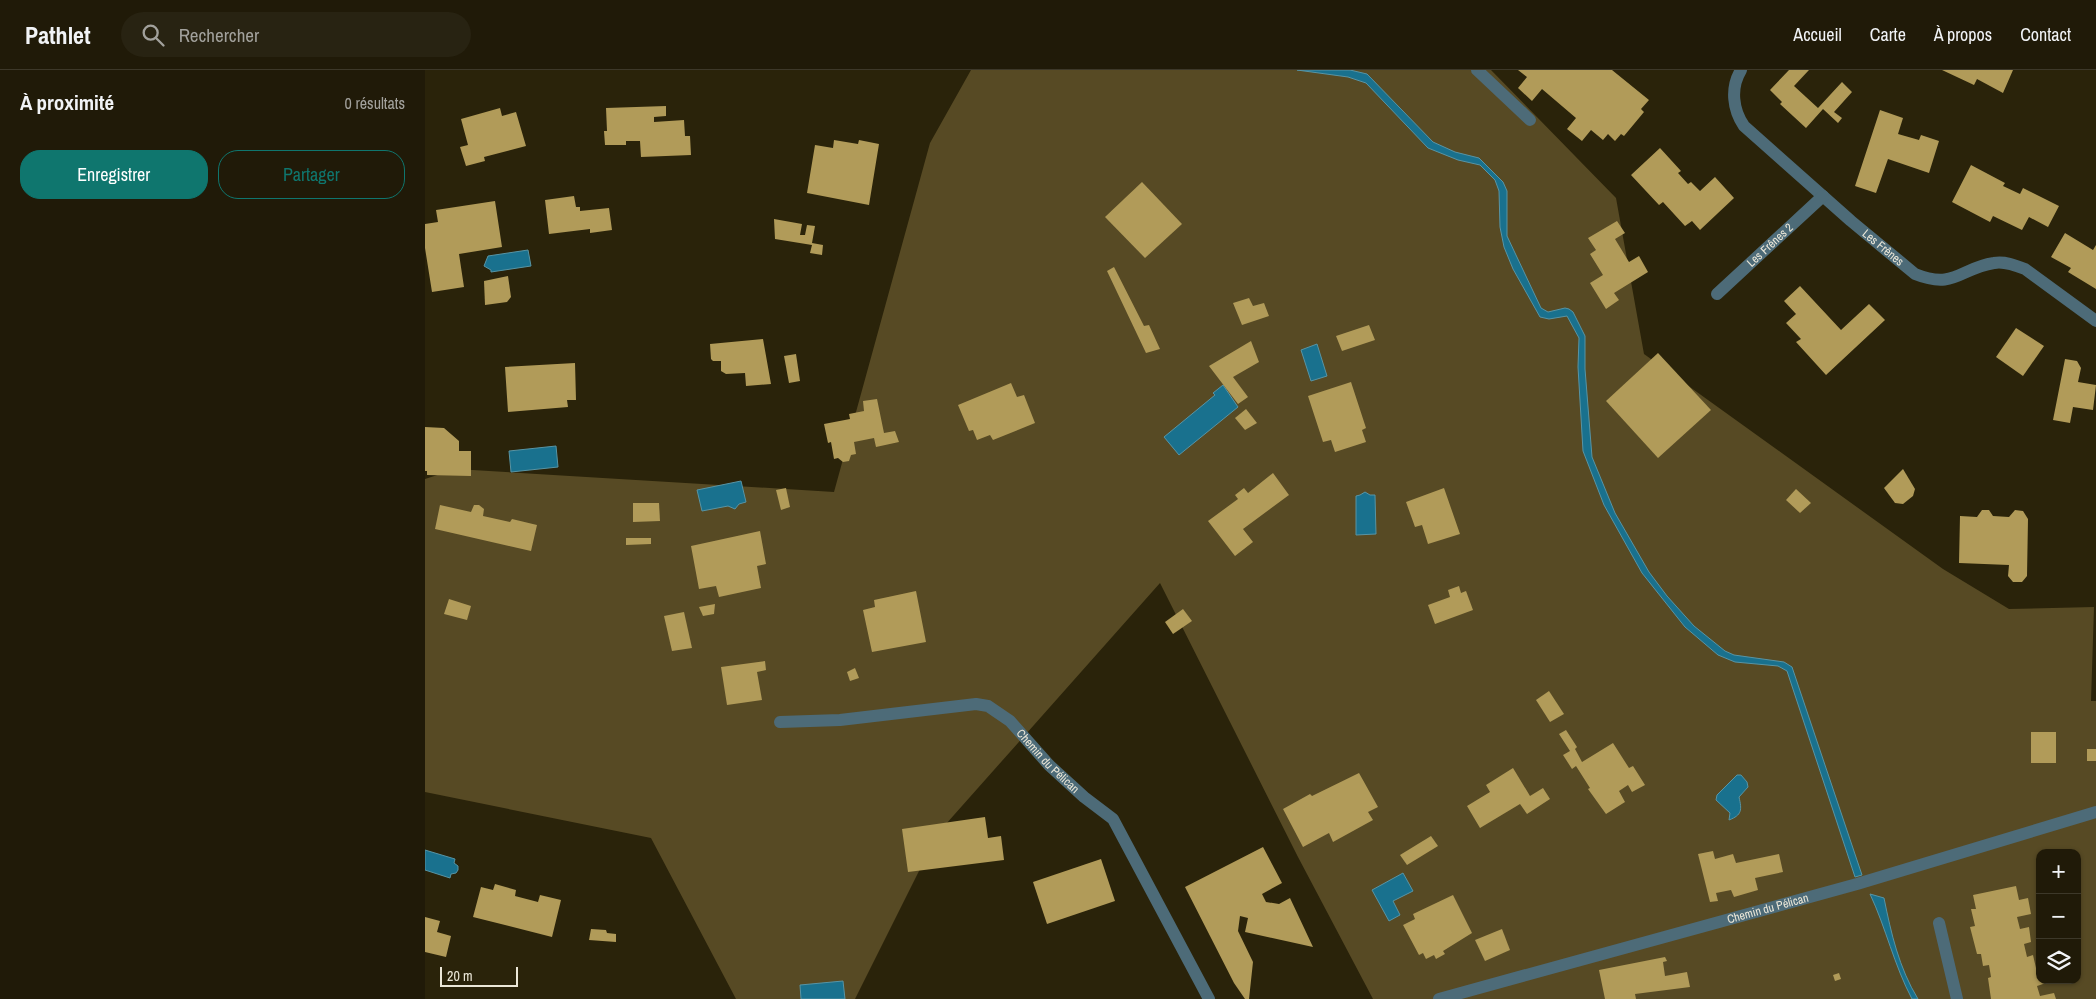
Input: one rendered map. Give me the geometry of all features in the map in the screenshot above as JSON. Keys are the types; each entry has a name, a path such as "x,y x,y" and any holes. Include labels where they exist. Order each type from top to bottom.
{"street":[{"path":"1477,70 1530,120"},
{"name":"Les Frênes","path":"1741,70 1734,95 1735,107 1741,122 1823,196 1915,274 1943,280 1960,276 1994,262 2014,264 2025,268 2096,321"},
{"name":"Les Frênes 2","path":"1717,294 1823,196"},
{"name":"Chemin du Pélican","path":"780,722 840,720 976,704 988,706 998,711 1010,721 1049,765 1084,797 1113,819 1209,999"},
{"name":"Chemin du Pélican","path":"1439,999 1857,884 2096,812"},
{"path":"1939,923 1957,999"}],"shaded area":[{"path":"971,70 1491,70 1616,198 1644,354 1943,569 2009,609 2094,607 2091,701 2096,701 2096,999 1373,999 1298,857 1160,583 938,833 855,999 736,999 651,838 425,792 425,479 456,469 834,492 930,143"}],"water":[{"path":"1297,70 1350,70 1367,74 1433,142 1455,152 1479,158 1503,182 1507,191 1507,236 1541,308 1548,312 1565,308 1569,309 1573,312 1585,336 1585,369 1592,457 1615,513 1649,572 1667,596 1694,626 1725,651 1734,655 1784,662 1792,667 1862,875 1855,877 1787,671 1778,666 1735,662 1718,655 1685,627 1642,573 1604,505 1583,451 1578,367 1579,338 1567,316 1549,319 1540,317 1513,269 1504,247 1500,227 1499,191 1495,180 1480,165 1458,160 1428,148 1366,83 1348,77"},
{"path":"528,250 531,266 491,272 491,270 484,266 488,256"},
{"path":"1317,344 1327,376 1311,381 1301,350"},
{"path":"1223,385 1238,407 1179,455 1164,437 1215,395 1213,393"},
{"path":"556,446 558,467 511,472 509,451"},
{"path":"741,481 746,502 739,504 735,509 728,506 702,511 697,490"},
{"path":"1365,492 1375,495 1376,534 1356,535 1356,496"},
{"path":"1737,775 1741,775 1747,782 1748,787 1739,797 1741,809 1739,814 1729,820 1730,813 1716,800 1717,795"},
{"path":"425,850 455,859 454,863 458,866 456,873 451,874 450,878 425,870"},
{"path":"1403,873 1413,891 1393,901 1400,915 1389,921 1372,890"},
{"path":"1870,894 1884,898 1901,963 1918,999 1912,999 1906,986"},
{"path":"843,981 845,999 801,999 800,985"}],"building":[{"path":"1518,70 1612,70 1649,100 1641,109 1644,112 1624,136 1621,134 1615,141 1608,134 1603,140 1591,130 1582,141 1567,129 1576,118 1542,89 1532,101 1518,88 1527,77"},
{"path":"1789,70 1809,70 1794,86 1818,108 1842,82 1852,92 1834,112 1842,118 1838,123 1823,109 1806,128 1780,104 1782,102 1770,90"},
{"path":"1942,70 2013,70 2003,93 1977,79 1974,85"},
{"path":"666,106 666,116 654,117 654,122 684,120 685,136 690,136 691,155 641,157 640,141 626,141 626,145 605,145 604,131 607,131 606,108"},
{"path":"500,108 502,116 516,112 526,146 484,157 485,161 466,166 460,147 468,145 461,119"},
{"path":"1880,110 1903,118 1898,134 1919,140 1921,135 1939,141 1929,173 1888,159 1876,193 1855,186"},
{"path":"834,140 858,144 859,140 879,144 869,205 807,193 815,145 833,148"},
{"path":"1660,148 1681,171 1678,173 1688,184 1691,182 1700,191 1715,177 1734,198 1700,230 1692,221 1685,226 1663,202 1659,205 1631,175"},
{"path":"1971,165 2005,183 2003,186 2020,194 2023,188 2059,206 2048,227 2029,217 2022,230 1993,216 1990,222 1952,202"},
{"path":"1142,182 1182,224 1145,258 1105,217"},
{"path":"574,196 576,207 580,207 580,211 609,208 612,230 590,233 590,229 549,234 545,200"},
{"path":"495,201 502,247 459,254 464,287 432,292 425,248 425,224 438,222 436,210"},
{"path":"774,219 802,224 800,235 805,235 807,225 815,226 812,243 823,245 822,255 810,253 812,245 775,239"},
{"path":"1617,221 1625,233 1615,239 1629,262 1639,256 1648,272 1614,293 1619,300 1606,309 1590,283 1603,275 1590,254 1596,250 1588,238"},
{"path":"2065,233 2093,250 2096,245 2096,289 2068,272 2071,268 2051,257"},
{"path":"1114,267 1144,326 1149,325 1160,349 1146,353 1107,271"},
{"path":"508,276 511,297 507,302 485,305 484,281"},
{"path":"1800,286 1841,330 1869,304 1885,320 1826,375 1796,342 1801,339 1786,323 1796,314 1784,301"},
{"path":"1249,298 1253,306 1264,303 1269,316 1242,325 1233,303"},
{"path":"1369,325 1375,340 1342,351 1336,336"},
{"path":"2016,328 2044,346 2023,376 1996,357"},
{"path":"763,339 771,384 746,386 745,373 726,374 721,371 721,361 713,361 711,359 710,344"},
{"path":"1251,341 1259,362 1233,377 1248,397 1238,404 1209,366"},
{"path":"1658,353 1711,410 1658,458 1606,401"},
{"path":"796,354 800,381 789,383 784,356"},
{"path":"2065,359 2077,361 2081,368 2078,382 2096,385 2093,410 2073,407 2070,423 2053,420"},
{"path":"575,363 576,400 567,400 568,407 508,412 505,367"},
{"path":"1351,382 1366,428 1362,430 1366,442 1335,452 1331,440 1323,442 1308,396"},
{"path":"1011,383 1017,397 1024,395 1035,423 993,440 990,435 977,440 973,430 969,431 958,405"},
{"path":"877,399 884,433 895,431 899,442 876,447 874,438 854,442 856,454 851,455 849,461 843,462 838,458 834,459 831,442 828,443 824,424 850,419 849,414 864,411 863,401"},
{"path":"1246,409 1257,423 1245,430 1235,418"},
{"path":"425,427 444,428 459,441 459,451 471,451 471,476 427,475 427,471 425,471"},
{"path":"1903,469 1915,489 1913,496 1903,504 1895,503 1884,488"},
{"path":"1273,473 1289,495 1243,529 1253,542 1235,556 1208,521 1238,499 1235,495 1244,488 1248,493"},
{"path":"786,488 790,507 781,510 776,490"},
{"path":"1444,488 1460,534 1428,544 1422,525 1415,527 1406,502"},
{"path":"1796,489 1811,503 1800,513 1786,500"},
{"path":"633,503 659,503 660,521 633,522"},
{"path":"440,505 471,512 474,505 479,505 484,509 483,516 510,522 512,519 537,525 531,551 435,529"},
{"path":"1982,510 1989,510 1993,516 2009,517 2015,510 2023,511 2028,519 2027,576 2022,582 2013,582 2008,576 2009,565 1959,563 1960,516 1977,517"},
{"path":"760,531 766,564 757,566 761,588 719,597 716,586 699,589 691,546"},
{"path":"626,538 651,538 651,544 626,545"},
{"path":"1459,586 1461,593 1466,591 1473,610 1435,624 1428,605 1450,597 1448,590"},
{"path":"916,591 926,642 872,652 863,610 875,607 874,600"},
{"path":"449,599 471,606 467,620 444,614"},
{"path":"715,604 714,614 703,616 699,607"},
{"path":"1183,609 1192,621 1173,634 1165,622"},
{"path":"684,612 692,648 672,651 664,616"},
{"path":"765,661 766,670 757,672 762,700 727,705 721,667"},
{"path":"855,668 859,678 850,681 847,672"},
{"path":"1549,691 1564,714 1550,722 1536,700"},
{"path":"1566,730 1577,747 1575,749 1582,762 1613,743 1629,768 1633,766 1645,785 1632,792 1628,785 1619,791 1625,802 1606,814 1588,789 1590,788 1576,766 1572,769 1563,755 1570,751 1559,734"},
{"path":"2031,732 2056,732 2056,763 2031,763"},
{"path":"2087,749 2096,749 2096,761 2087,761"},
{"path":"1513,768 1530,796 1543,788 1550,799 1527,814 1520,804 1480,828 1467,806 1490,792 1486,785"},
{"path":"1359,773 1378,807 1368,812 1373,820 1333,842 1329,833 1303,847 1283,809 1310,794 1312,796"},
{"path":"985,817 988,838 1001,836 1004,860 908,872 902,829"},
{"path":"1431,836 1438,846 1407,865 1400,855"},
{"path":"1263,847 1282,883 1262,894 1266,902 1279,904 1290,898 1313,947 1245,932 1248,918 1240,916 1238,931 1253,962 1249,999 1245,999 1234,983 1185,887"},
{"path":"1713,851 1715,859 1733,854 1736,863 1779,854 1783,872 1755,878 1758,890 1734,897 1731,890 1716,893 1718,901 1710,902 1698,854"},
{"path":"1101,859 1115,901 1047,924 1033,882"},
{"path":"495,884 516,890 515,896 538,902 540,895 561,900 552,937 473,917 481,887 493,890"},
{"path":"2016,886 2019,900 2028,898 2031,914 2017,917 2020,929 2029,927 2031,942 2024,944 2027,957 2033,955 2036,968 2036,984 2043,984 2037,986 2040,996 2054,993 2056,999 1991,999 1988,978 1991,977 1989,965 1983,966 1981,954 1977,954 1970,927 1975,926 1971,909 1976,909 1973,895"},
{"path":"1453,895 1472,933 1443,951 1445,954 1436,959 1434,955 1426,959 1423,953 1419,955 1403,925 1415,919 1413,914"},
{"path":"425,917 440,921 437,932 451,936 446,957 425,952"},
{"path":"591,929 606,930 607,933 616,934 616,942 589,940"},
{"path":"1502,929 1510,950 1485,961 1475,940"},
{"path":"1665,957 1667,961 1663,962 1665,976 1687,972 1690,987 1635,994 1636,999 1605,999 1599,970"},
{"path":"1839,973 1841,979 1835,981 1833,975"}]}
